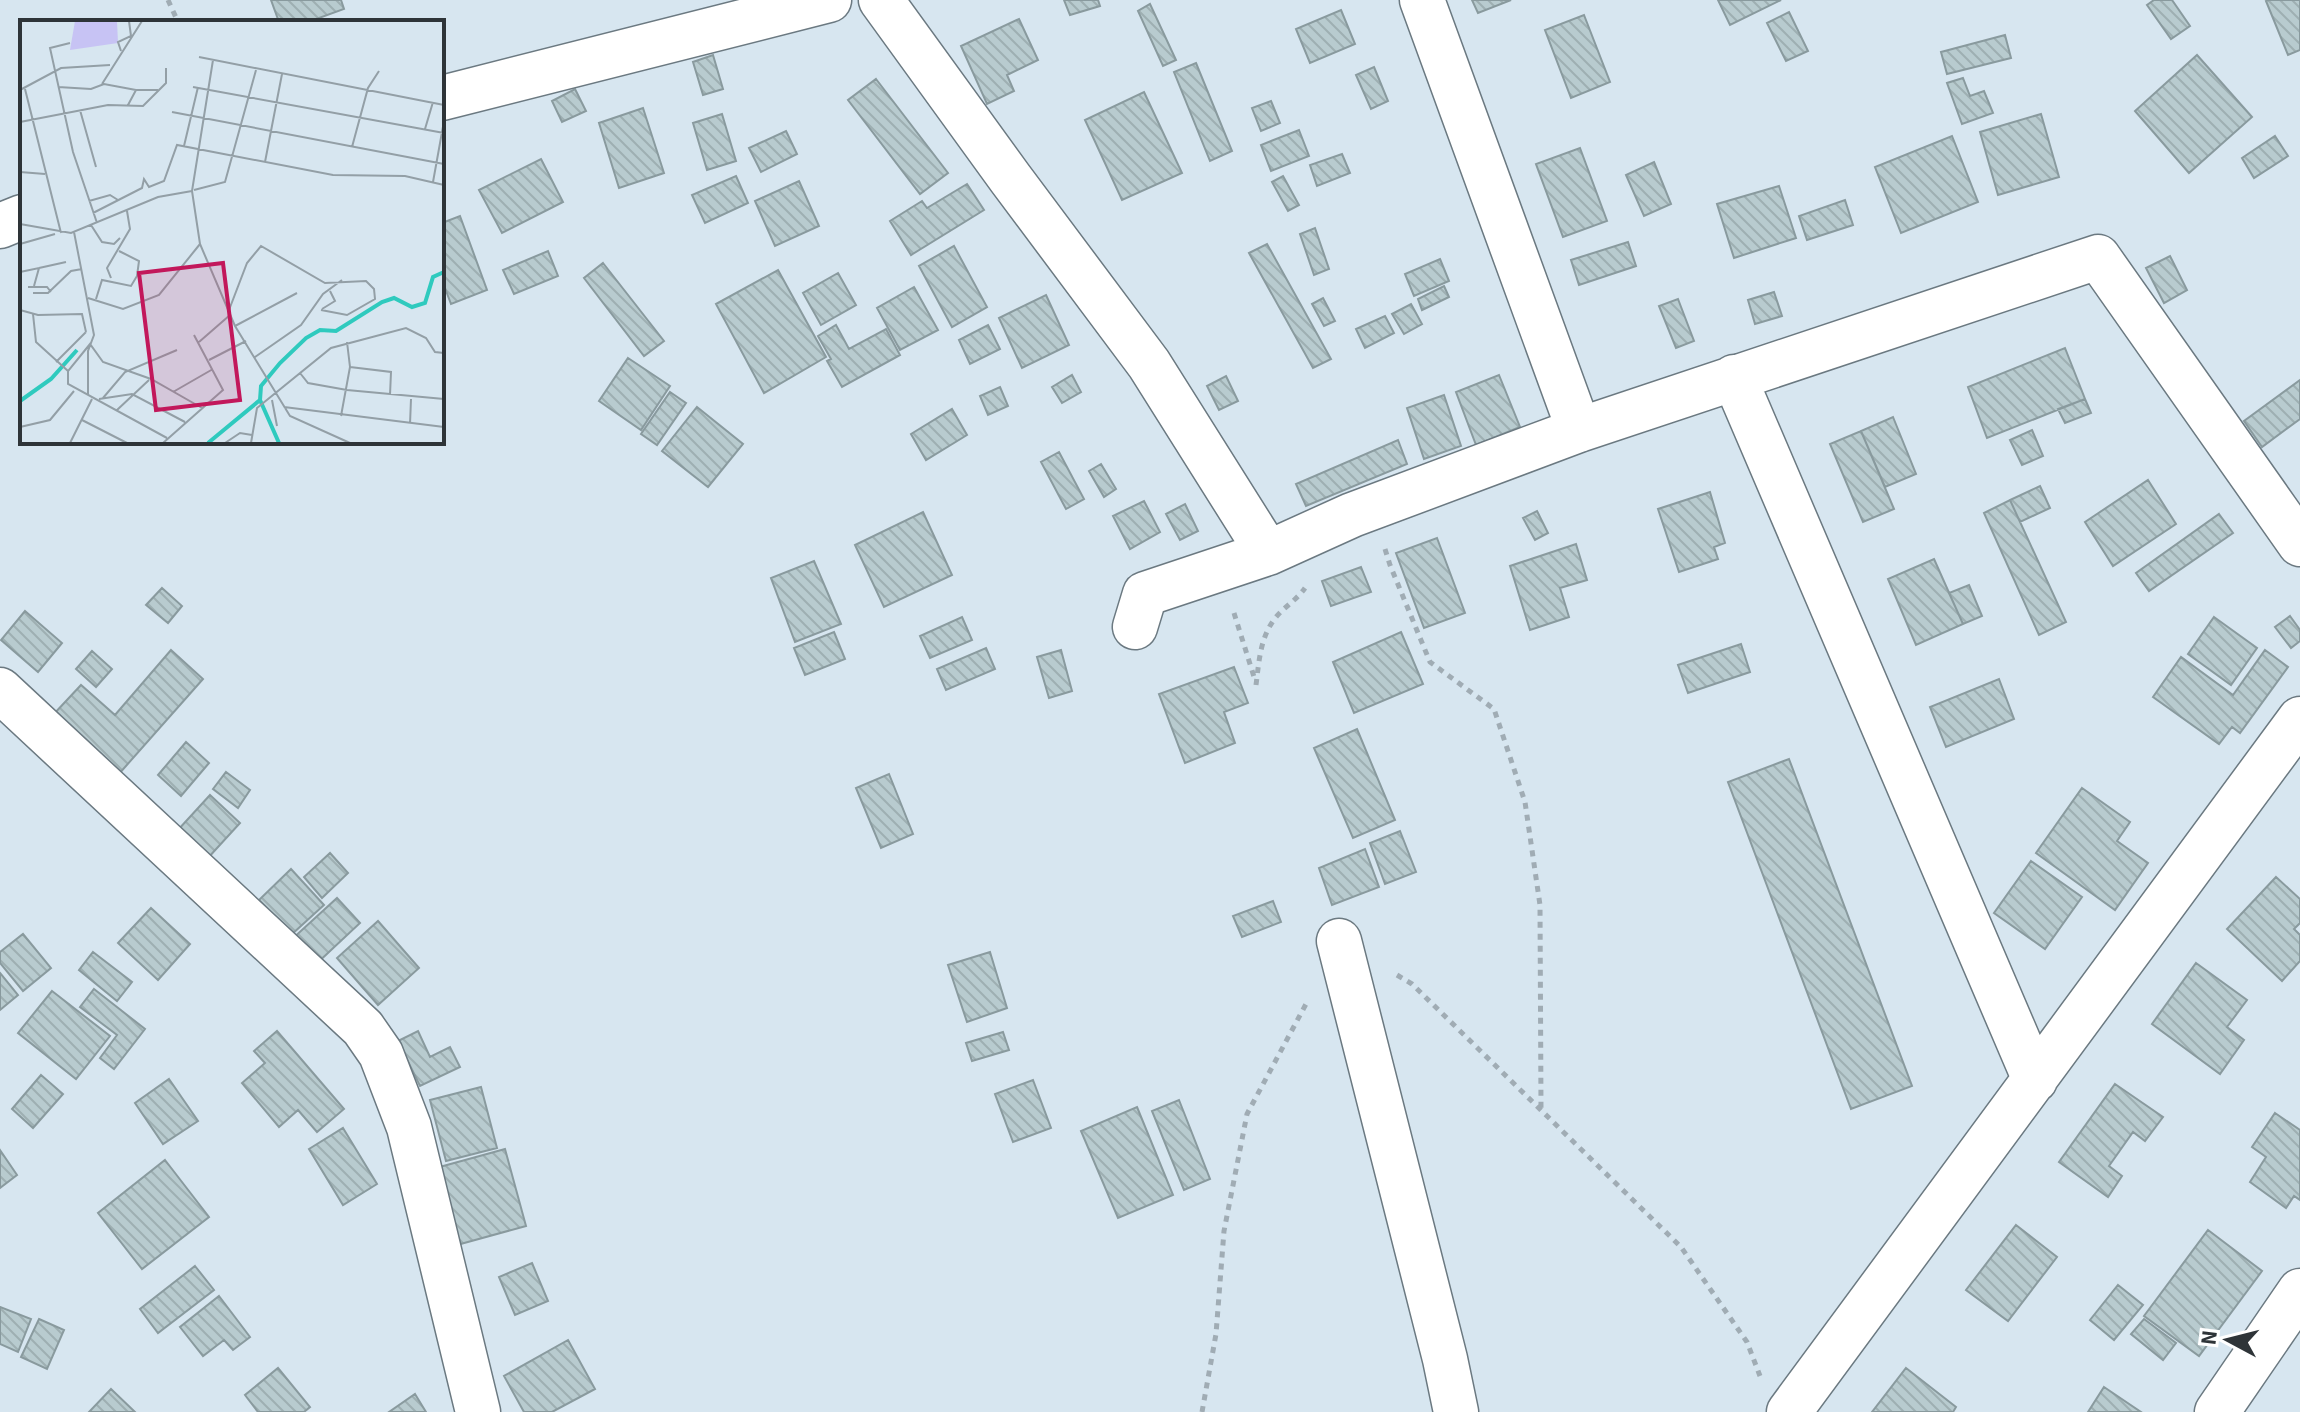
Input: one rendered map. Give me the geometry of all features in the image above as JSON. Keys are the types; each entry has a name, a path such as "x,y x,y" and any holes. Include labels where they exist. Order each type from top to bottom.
{"street":[{"path":"881,0 1149,364 1268,553"},
{"path":"1422,0 1579,430"},
{"path":"444,97 810,2"},
{"path":"0,226 20,218"},
{"path":"1135,627 1145,594 1268,553 1352,515 1579,430 2098,257 2300,544"},
{"path":"1734,377 2035,1080"},
{"path":"0,690 363,1028 381,1054 409,1127 478,1412"},
{"path":"1776,1398 2035,1080 2300,719"},
{"path":"1339,941 1456,1412"},
{"path":"2217,1412 2300,1291"}],"path":[{"path":"168,0 177,20"},
{"path":"1352,515 1357,535 1375,526 1430,662 1494,709 1525,802 1540,905 1541,1109"},
{"path":"1221,570 1256,685 1260,648 1274,619 1297,599 1312,578"},
{"path":"1202,1412 1216,1334 1224,1231 1247,1114 1339,941 1412,984 1681,1247 1747,1342 1776,1398"}],"building":[{"path":"271,0 341,0 344,9 314,20 278,20"},
{"path":"1064,0 1098,0 1100,6 1070,15"},
{"path":"1472,0 1511,0 1478,13"},
{"path":"1718,0 1781,0 1730,25"},
{"path":"2154,0 2172,0 2190,26 2171,39 2147,5"},
{"path":"2300,0 2300,50 2288,55 2266,1"},
{"path":"1150,4 1176,60 1163,66 1138,11"},
{"path":"1341,10 1355,44 1310,63 1296,29"},
{"path":"1789,12 1808,51 1786,61 1767,23"},
{"path":"1584,15 1610,82 1571,98 1545,30"},
{"path":"1019,19 1038,60 1007,75 1014,91 987,104 961,46"},
{"path":"2005,35 2011,58 1947,74 1941,52"},
{"path":"713,55 723,89 703,95 693,62"},
{"path":"2197,55 2252,117 2189,173 2135,111"},
{"path":"1196,63 1232,151 1210,161 1174,72"},
{"path":"1374,67 1388,101 1371,109 1356,75"},
{"path":"1963,78 1970,96 1984,91 1993,113 1962,124 1947,83"},
{"path":"876,79 948,173 920,194 848,100"},
{"path":"575,89 586,111 562,122 552,101"},
{"path":"1144,92 1182,173 1122,200 1085,120"},
{"path":"1271,101 1280,123 1261,131 1252,108"},
{"path":"643,108 664,173 619,188 599,123"},
{"path":"722,114 736,161 707,170 693,123"},
{"path":"2041,114 2059,177 1998,195 1980,132"},
{"path":"1299,130 1309,156 1271,171 1261,145"},
{"path":"786,131 797,154 761,172 749,148"},
{"path":"1952,136 1978,202 1901,233 1875,167"},
{"path":"2275,136 2288,156 2254,178 2242,158"},
{"path":"1580,148 1607,221 1563,237 1536,164"},
{"path":"1342,154 1350,173 1317,186 1310,165"},
{"path":"541,159 563,202 502,233 479,190"},
{"path":"1654,162 1671,204 1644,216 1626,175"},
{"path":"736,176 748,203 705,223 692,195"},
{"path":"1283,176 1299,205 1288,211 1272,182"},
{"path":"799,181 819,226 775,246 755,201"},
{"path":"967,184 984,210 911,255 890,221 922,201 927,208"},
{"path":"1779,186 1796,238 1734,258 1717,204"},
{"path":"1845,200 1853,225 1807,240 1799,216"},
{"path":"460,216 487,290 451,304 444,285 444,222"},
{"path":"1315,228 1329,269 1314,275 1300,234"},
{"path":"1628,242 1636,266 1579,285 1571,260"},
{"path":"1267,244 1331,359 1313,368 1249,253"},
{"path":"954,246 987,307 952,327 919,266"},
{"path":"548,251 558,276 514,294 503,270"},
{"path":"2170,256 2187,290 2164,303 2146,268"},
{"path":"1440,259 1449,281 1414,296 1405,274"},
{"path":"603,263 664,341 644,356 584,278"},
{"path":"778,270 826,357 764,393 716,304"},
{"path":"838,273 856,305 821,325 803,293"},
{"path":"1444,286 1449,297 1422,310 1418,299"},
{"path":"914,287 938,330 900,350 877,308"},
{"path":"1774,292 1782,316 1755,324 1748,300"},
{"path":"1046,295 1069,345 1022,368 999,318"},
{"path":"1323,298 1335,321 1324,326 1312,304"},
{"path":"1678,299 1694,341 1676,348 1659,306"},
{"path":"1411,304 1422,324 1404,334 1392,314"},
{"path":"1385,316 1394,333 1365,348 1356,329"},
{"path":"836,325 849,349 886,329 900,355 842,387 827,361 831,359 818,336"},
{"path":"988,325 1000,349 970,364 959,340"},
{"path":"2065,348 2085,399 1987,438 1968,387"},
{"path":"628,358 670,386 641,430 599,401"},
{"path":"1072,375 1081,392 1062,403 1052,387"},
{"path":"1499,375 1520,427 1476,445 1456,392"},
{"path":"1226,376 1238,401 1219,410 1207,386"},
{"path":"2300,380 2300,419 2262,447 2244,421"},
{"path":"1000,387 1008,406 988,415 980,396"},
{"path":"670,392 686,403 657,445 641,434"},
{"path":"1444,395 1461,446 1424,459 1407,408"},
{"path":"2085,399 2091,413 2065,423 2058,409"},
{"path":"697,407 743,444 708,487 662,451"},
{"path":"952,409 967,435 926,460 911,434"},
{"path":"1893,417 1916,474 1885,487 1861,431"},
{"path":"2032,430 2043,456 2022,465 2010,440"},
{"path":"1861,431 1894,509 1863,522 1830,444"},
{"path":"1398,440 1407,464 1306,506 1296,484"},
{"path":"1059,452 1084,499 1066,509 1041,462"},
{"path":"1101,464 1116,489 1104,497 1089,471"},
{"path":"2148,480 2176,524 2113,566 2085,522"},
{"path":"2040,486 2050,508 2020,522 2010,500"},
{"path":"1710,492 1725,543 1714,547 1718,559 1679,572 1658,509"},
{"path":"2010,500 2066,622 2039,635 1984,513"},
{"path":"1144,501 1160,532 1130,549 1113,516"},
{"path":"1185,504 1198,531 1180,540 1166,514"},
{"path":"1537,511 1548,533 1535,540 1523,518"},
{"path":"923,512 952,575 884,607 855,545"},
{"path":"2219,514 2233,533 2149,591 2136,573"},
{"path":"1437,538 1465,613 1424,628 1396,553"},
{"path":"1576,544 1587,580 1560,588 1569,617 1530,630 1510,566"},
{"path":"1934,559 1963,624 1916,645 1888,579"},
{"path":"814,561 841,624 795,642 771,578"},
{"path":"1361,567 1371,592 1331,606 1322,581"},
{"path":"1969,585 1982,616 1963,624 1949,593"},
{"path":"162,588 182,606 168,623 146,605"},
{"path":"25,611 62,643 38,672 1,640"},
{"path":"2290,616 2300,630 2300,641 2291,648 2275,627"},
{"path":"962,617 972,640 930,658 920,636"},
{"path":"2214,617 2257,648 2231,685 2188,654"},
{"path":"834,632 845,659 805,675 794,648"},
{"path":"1401,632 1423,684 1354,713 1333,662"},
{"path":"1741,644 1750,672 1688,693 1678,665"},
{"path":"986,648 995,669 946,690 937,669"},
{"path":"171,650 203,679 118,775 52,716 81,685 115,715"},
{"path":"1061,650 1072,691 1049,698 1037,657"},
{"path":"2265,650 2288,667 2240,733 2232,727 2219,744 2153,697 2181,657 2233,695"},
{"path":"92,651 112,669 96,687 76,669"},
{"path":"1234,667 1248,703 1224,712 1235,743 1185,763 1159,694"},
{"path":"1999,679 2014,719 1946,747 1930,707"},
{"path":"1357,729 1395,820 1353,838 1314,748"},
{"path":"186,742 209,763 181,796 158,775"},
{"path":"1789,759 1912,1086 1851,1109 1728,782"},
{"path":"226,772 250,790 238,808 213,789"},
{"path":"889,774 913,834 881,848 856,788"},
{"path":"2082,788 2130,822 2117,841 2148,863 2115,910 2036,853"},
{"path":"210,795 240,823 207,859 177,831"},
{"path":"1400,831 1416,872 1385,884 1370,843"},
{"path":"1365,849 1379,887 1332,905 1319,868"},
{"path":"330,853 348,873 322,898 304,877"},
{"path":"2031,861 2082,897 2045,949 1994,913"},
{"path":"291,869 324,905 291,935 259,900"},
{"path":"2276,877 2300,899 2300,923 2294,929 2300,935 2300,961 2282,981 2227,929"},
{"path":"337,898 360,923 314,966 291,940"},
{"path":"1273,901 1281,922 1242,937 1233,916"},
{"path":"151,908 190,944 158,980 118,943"},
{"path":"378,921 419,968 378,1005 337,958"},
{"path":"23,934 51,968 23,991 0,963 0,952"},
{"path":"93,952 132,982 117,1001 79,970"},
{"path":"990,952 1007,1008 967,1022 948,965"},
{"path":"2196,963 2247,1000 2227,1027 2244,1040 2220,1074 2152,1024"},
{"path":"0,973 18,995 0,1010"},
{"path":"94,989 145,1029 114,1069 100,1058 117,1035 80,1007"},
{"path":"52,991 110,1036 76,1079 18,1033"},
{"path":"277,1031 344,1109 317,1132 298,1110 279,1127 242,1083 265,1063 254,1051"},
{"path":"418,1031 430,1057 450,1047 460,1067 420,1086 398,1041"},
{"path":"1003,1032 1009,1050 972,1061 966,1043"},
{"path":"41,1075 63,1094 33,1128 12,1109"},
{"path":"169,1079 198,1121 163,1144 135,1103"},
{"path":"1033,1080 1051,1128 1013,1142 995,1094"},
{"path":"2115,1084 2163,1117 2145,1141 2133,1132 2109,1166 2122,1176 2108,1197 2059,1162"},
{"path":"481,1087 497,1148 446,1161 430,1100"},
{"path":"1179,1100 1210,1179 1184,1190 1152,1111"},
{"path":"1137,1107 1173,1195 1118,1218 1081,1131"},
{"path":"2275,1113 2300,1130 2300,1200 2294,1196 2286,1208 2250,1182 2266,1157 2252,1147"},
{"path":"343,1128 377,1184 343,1205 309,1149"},
{"path":"505,1149 526,1226 457,1245 436,1168"},
{"path":"0,1150 17,1175 0,1188"},
{"path":"165,1160 209,1217 142,1269 98,1213"},
{"path":"2016,1225 2057,1257 2008,1321 1966,1290"},
{"path":"2208,1230 2262,1271 2199,1356 2144,1316"},
{"path":"532,1263 548,1301 515,1315 499,1277"},
{"path":"195,1266 214,1290 158,1333 140,1309"},
{"path":"2118,1285 2143,1305 2114,1340 2090,1320"},
{"path":"219,1296 250,1337 233,1350 224,1340 203,1356 180,1327"},
{"path":"0,1307 31,1319 18,1352 0,1344"},
{"path":"39,1319 64,1330 47,1369 21,1357"},
{"path":"2144,1319 2176,1343 2163,1360 2131,1334"},
{"path":"568,1340 595,1389 552,1412 524,1412 504,1376"},
{"path":"278,1368 310,1407 304,1412 258,1412 245,1395"},
{"path":"1906,1368 1956,1407 1953,1412 1872,1412"},
{"path":"2104,1387 2141,1412 2088,1412"},
{"path":"111,1389 135,1412 89,1412"},
{"path":"415,1394 426,1412 389,1412"}]}
